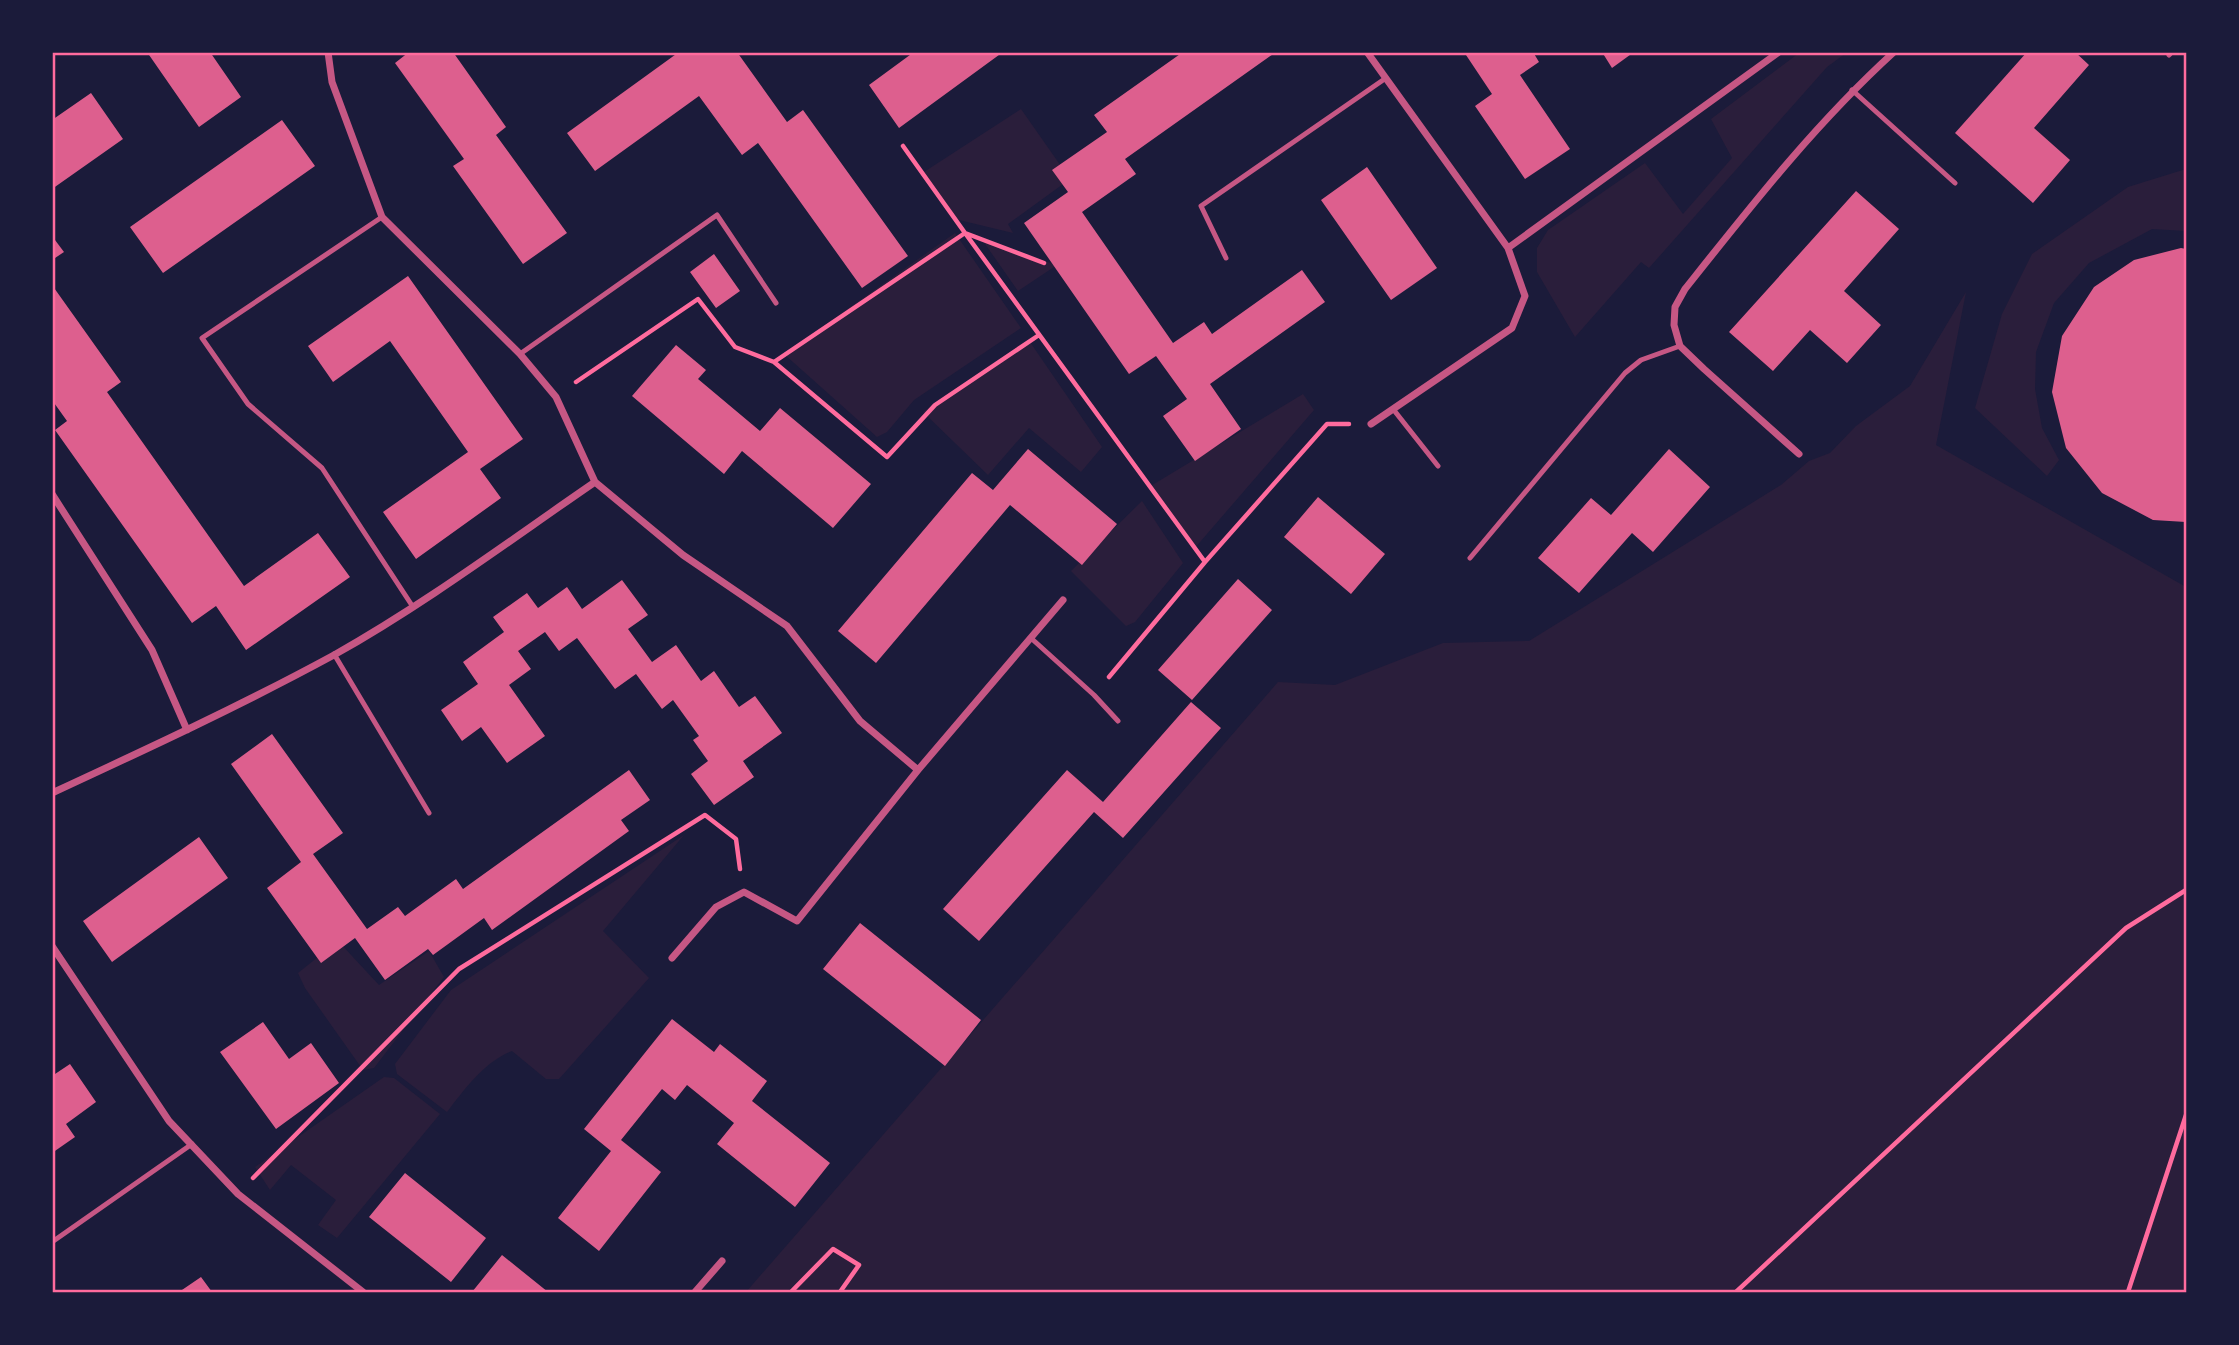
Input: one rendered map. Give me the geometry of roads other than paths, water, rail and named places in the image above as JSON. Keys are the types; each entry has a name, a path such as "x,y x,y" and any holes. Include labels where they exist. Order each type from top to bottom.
{"street":[{"path":"328,52 332,82 382,217 520,354 556,397 595,482 683,555 787,626 860,721 918,770"},
{"path":"1367,52 1508,248 1525,296 1512,328 1371,424"},
{"path":"1508,248 1779,52"},
{"path":"1799,454 1680,346 1674,325 1675,307 1685,289 1775,176 1852,90 1894,52"},
{"path":"52,793 187,730 334,654 413,607 595,482"},
{"path":"52,494 152,650 187,730"},
{"path":"672,958 716,907 744,892 797,921 918,770 1063,600"},
{"path":"52,946 169,1121 238,1194 361,1292"},
{"path":"695,1293 722,1261"}],"lane":[{"path":"1226,258 1200,206 1386,78"},
{"path":"1852,90 1955,183"},
{"path":"520,354 718,215 776,303"},
{"path":"382,217 202,338 248,404 323,468 413,607"},
{"path":"1470,558 1625,373 1641,360 1680,346"},
{"path":"1393,409 1438,466"},
{"path":"1032,639 1094,695 1118,721"},
{"path":"334,654 429,813"},
{"path":"52,1242 192,1144"}]}
